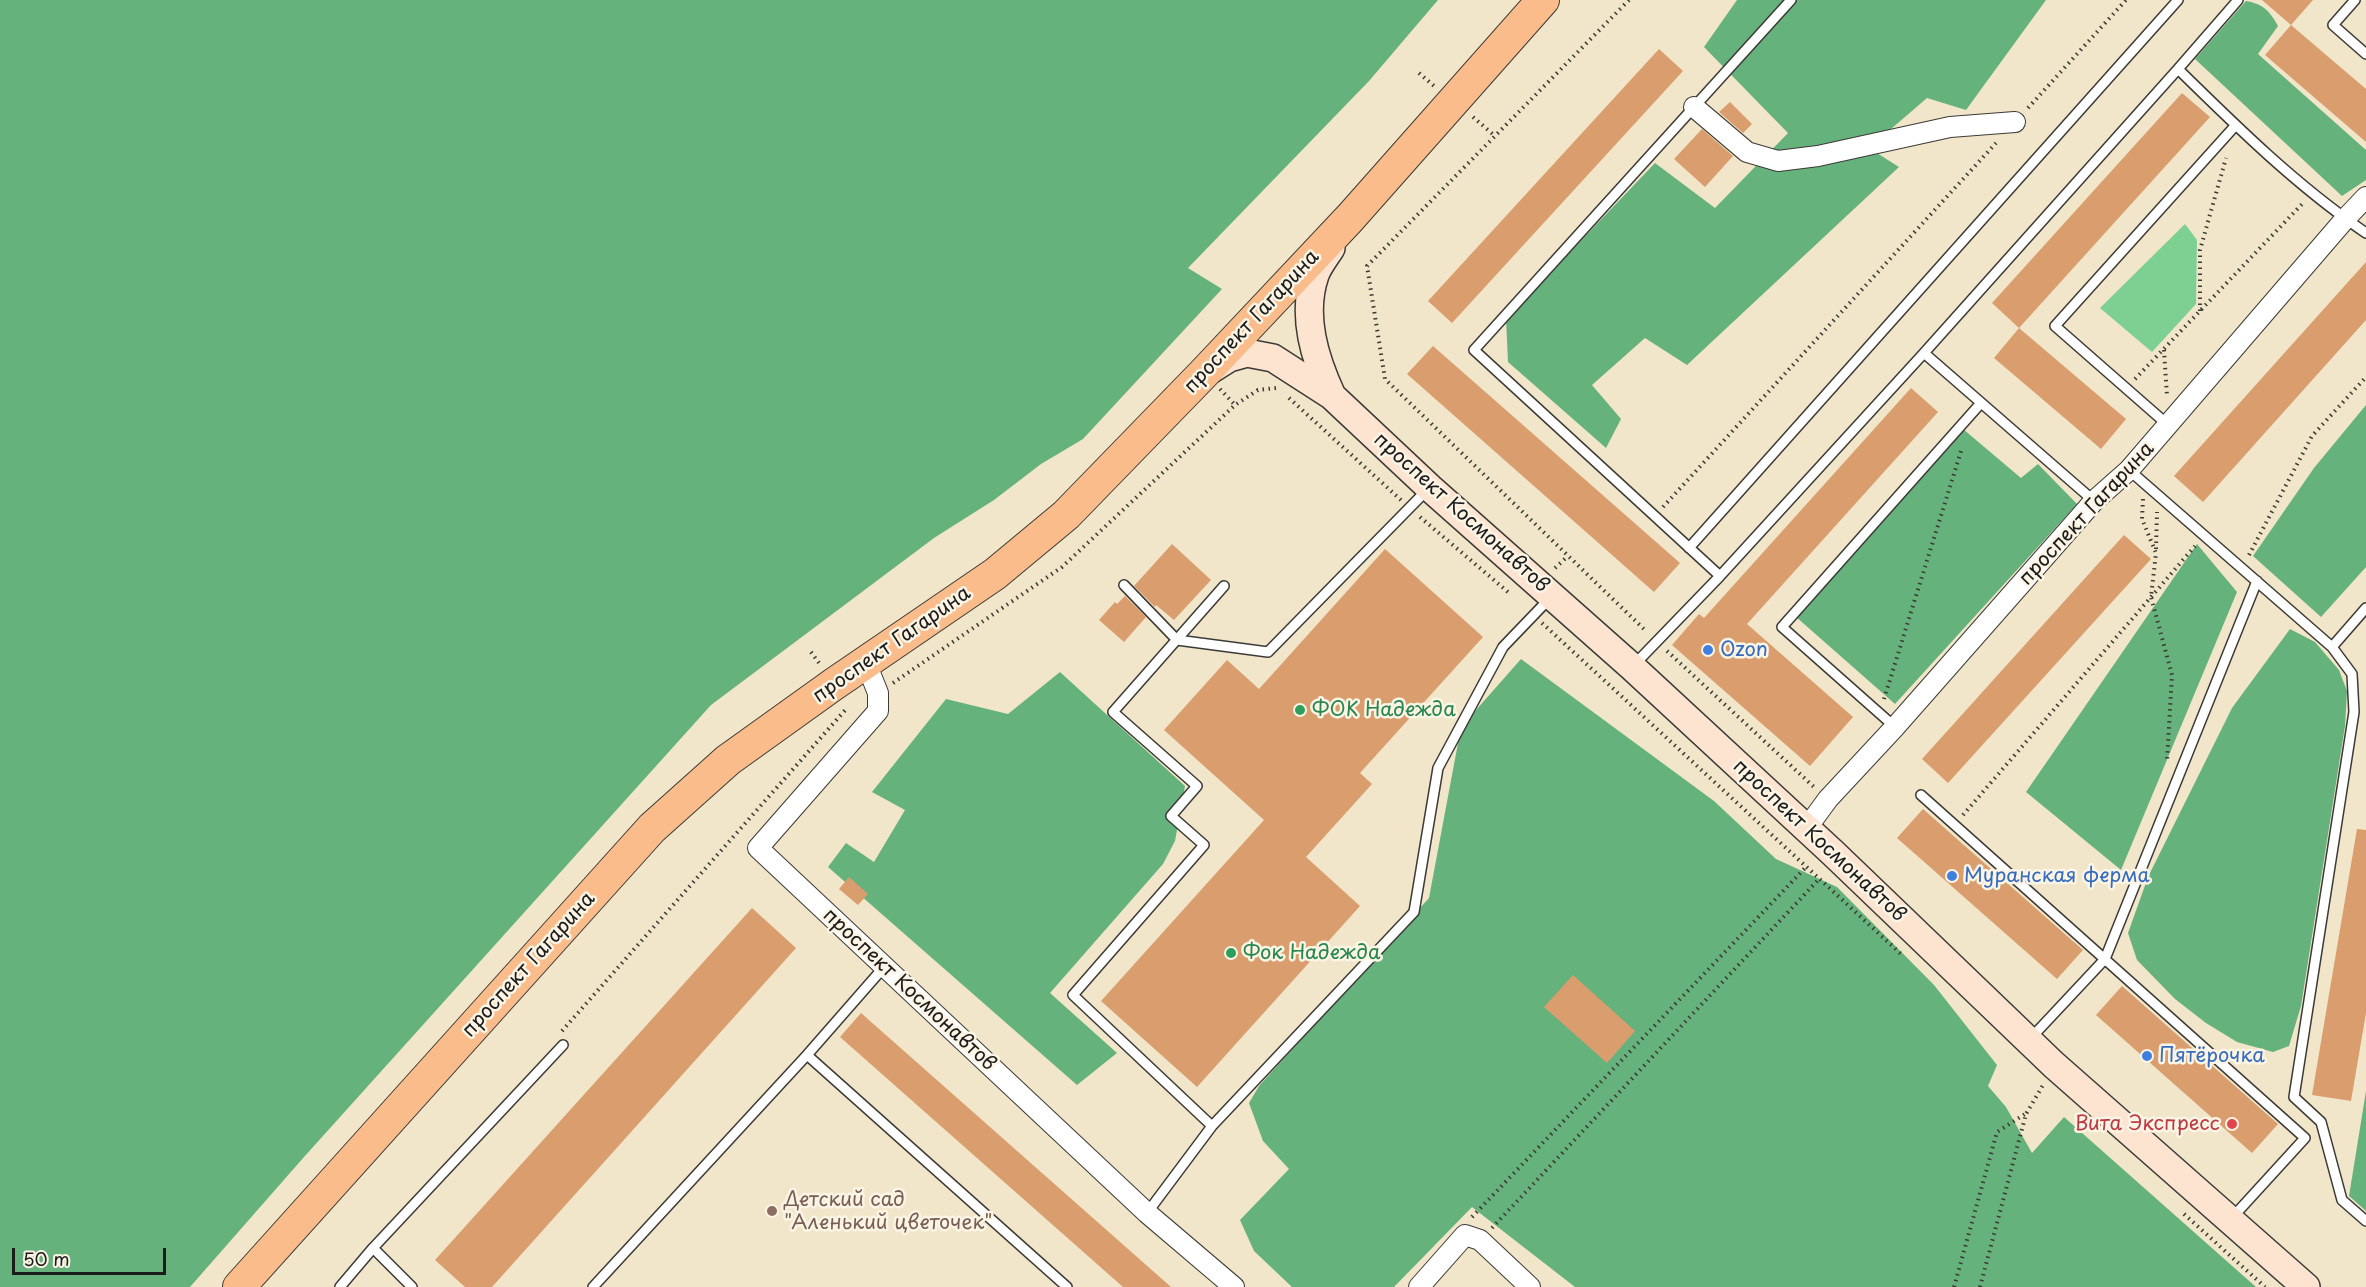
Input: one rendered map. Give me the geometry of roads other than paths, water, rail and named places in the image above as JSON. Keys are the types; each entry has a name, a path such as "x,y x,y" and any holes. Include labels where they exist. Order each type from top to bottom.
{"main road":[{"name":"проспект Гагарина","path":"239,1287 652,828 728,760 995,574 1066,515 1350,218 1543,0"},
{"path":"1332,396 1319,367 1308,309 1315,274 1350,218"},
{"path":"1204,373 1229,358 1247,353 1273,358 1332,396"},
{"name":"проспект Космонавтов","path":"1332,396 1430,488 1632,667 2054,1065 2306,1287"}],"street":[{"path":"1694,107 1748,152 1778,161 1818,156 1950,126 2015,122"},
{"name":"проспект Гагарина","path":"1806,829 1827,800 1895,727 2094,501 2129,470 2169,425 2366,197"},
{"name":"проспект Космонавтов","path":"866,663 878,693 878,711 758,848 1147,1213 1234,1287"},
{"path":"1419,1287 1465,1235 1480,1240 1530,1287"}],"lane":[{"path":"1720,576 1474,350 1791,0"},
{"path":"1689,548 2178,0"},
{"path":"1632,667 1720,576 1924,353 2238,0"},
{"path":"2355,0 2333,25 2366,54"},
{"path":"2178,69 2235,126 2366,233"},
{"path":"2169,425 2055,326 2235,126"},
{"path":"1924,353 2094,501"},
{"path":"1895,727 1782,627 1981,403"},
{"path":"2129,470 2331,647 2352,674 2354,712 2294,1097 2321,1122 2342,1200 2366,1221"},
{"path":"1124,585 1177,640 1268,652 1430,488"},
{"path":"2029,1040 2105,960 2257,581"},
{"path":"1212,1126 1073,994 1204,845 1171,816 1197,786 1113,712 1224,586"},
{"path":"1147,1213 1212,1126 1414,912 1438,768 1503,648 1553,596"},
{"path":"2331,647 2366,608"},
{"path":"1921,795 2305,1138 2230,1220"},
{"path":"593,1287 807,1055 884,967"},
{"path":"340,1287 373,1248 563,1045"},
{"path":"807,1055 1067,1287"},
{"path":"373,1248 412,1287"}],"place":[{"name":"Ozon","path":"1708,650"},
{"name":"ФОК Надежда","path":"1300,710"},
{"name":"Муранская ферма","path":"1952,876"},
{"name":"Фок Надежда","path":"1231,953"},
{"name":"Пятёрочка","path":"2147,1056"},
{"name":"Вита Экспресс","path":"2232,1124"},
{"name":"Детский сад \"Аленький цветочек\"","path":"772,1211"}]}
